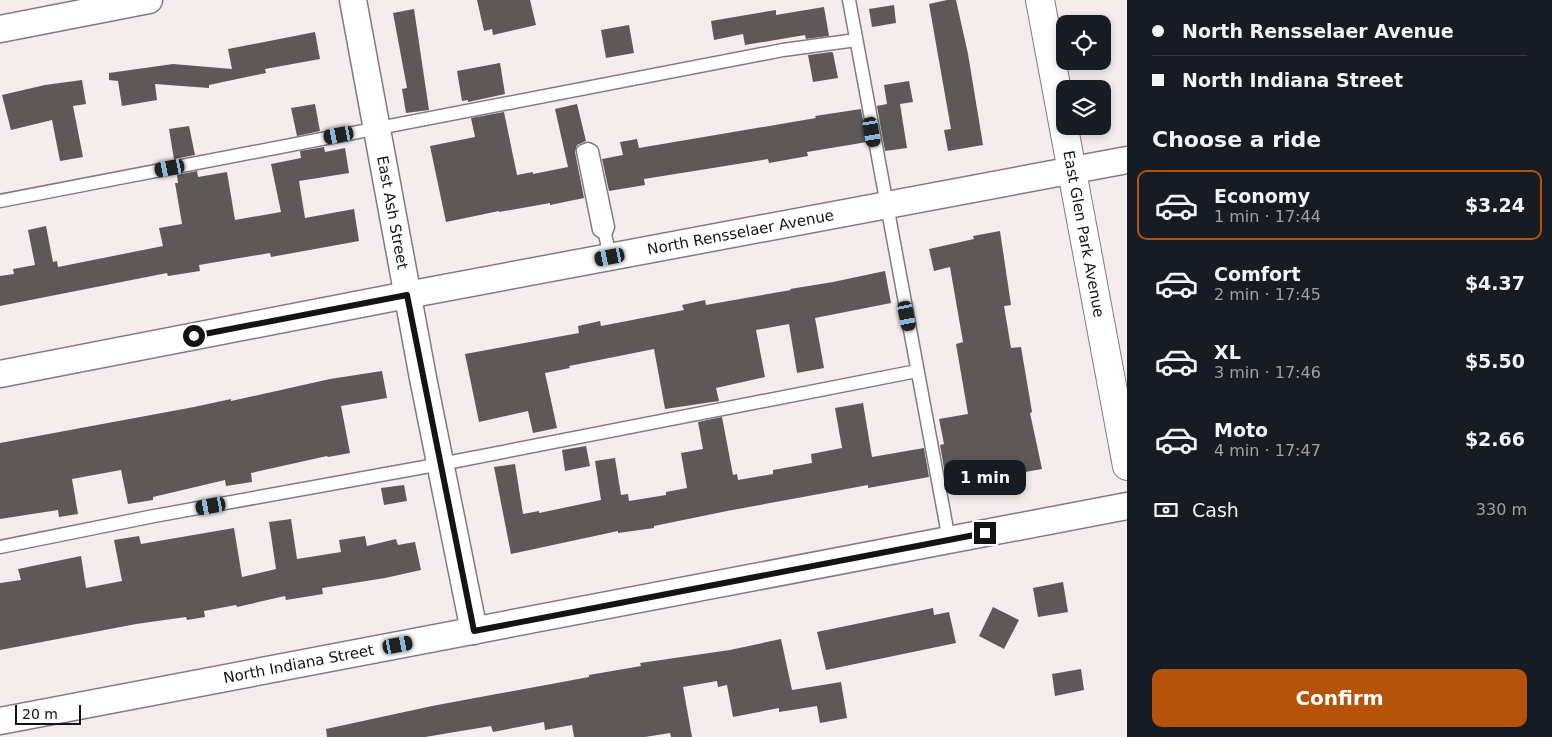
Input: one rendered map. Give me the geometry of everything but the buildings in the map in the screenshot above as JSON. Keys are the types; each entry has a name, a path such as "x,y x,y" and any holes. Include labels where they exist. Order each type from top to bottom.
{"main road":[{"name":"East Glen Park Avenue","path":"1040,0 1127,466"}],"street":[{"path":"0,29 148,0"},
{"name":"East Ash Street","path":"353,0 407,295 474,631"},
{"name":"North Rensselaer Avenue","path":"0,374 407,295 607,246 886,206 1127,160"},
{"name":"North Indiana Street","path":"0,721 1127,506"}],"lane":[{"path":"849,0 949,540"},
{"path":"0,202 783,50 856,40"},
{"path":"588,149 592,151 608,227 607,246 599,230 583,151 588,149"},
{"path":"0,547 154,516 441,464 917,371"}],"route":[{"path":"194,336 407,295 474,631 985,533"}]}
